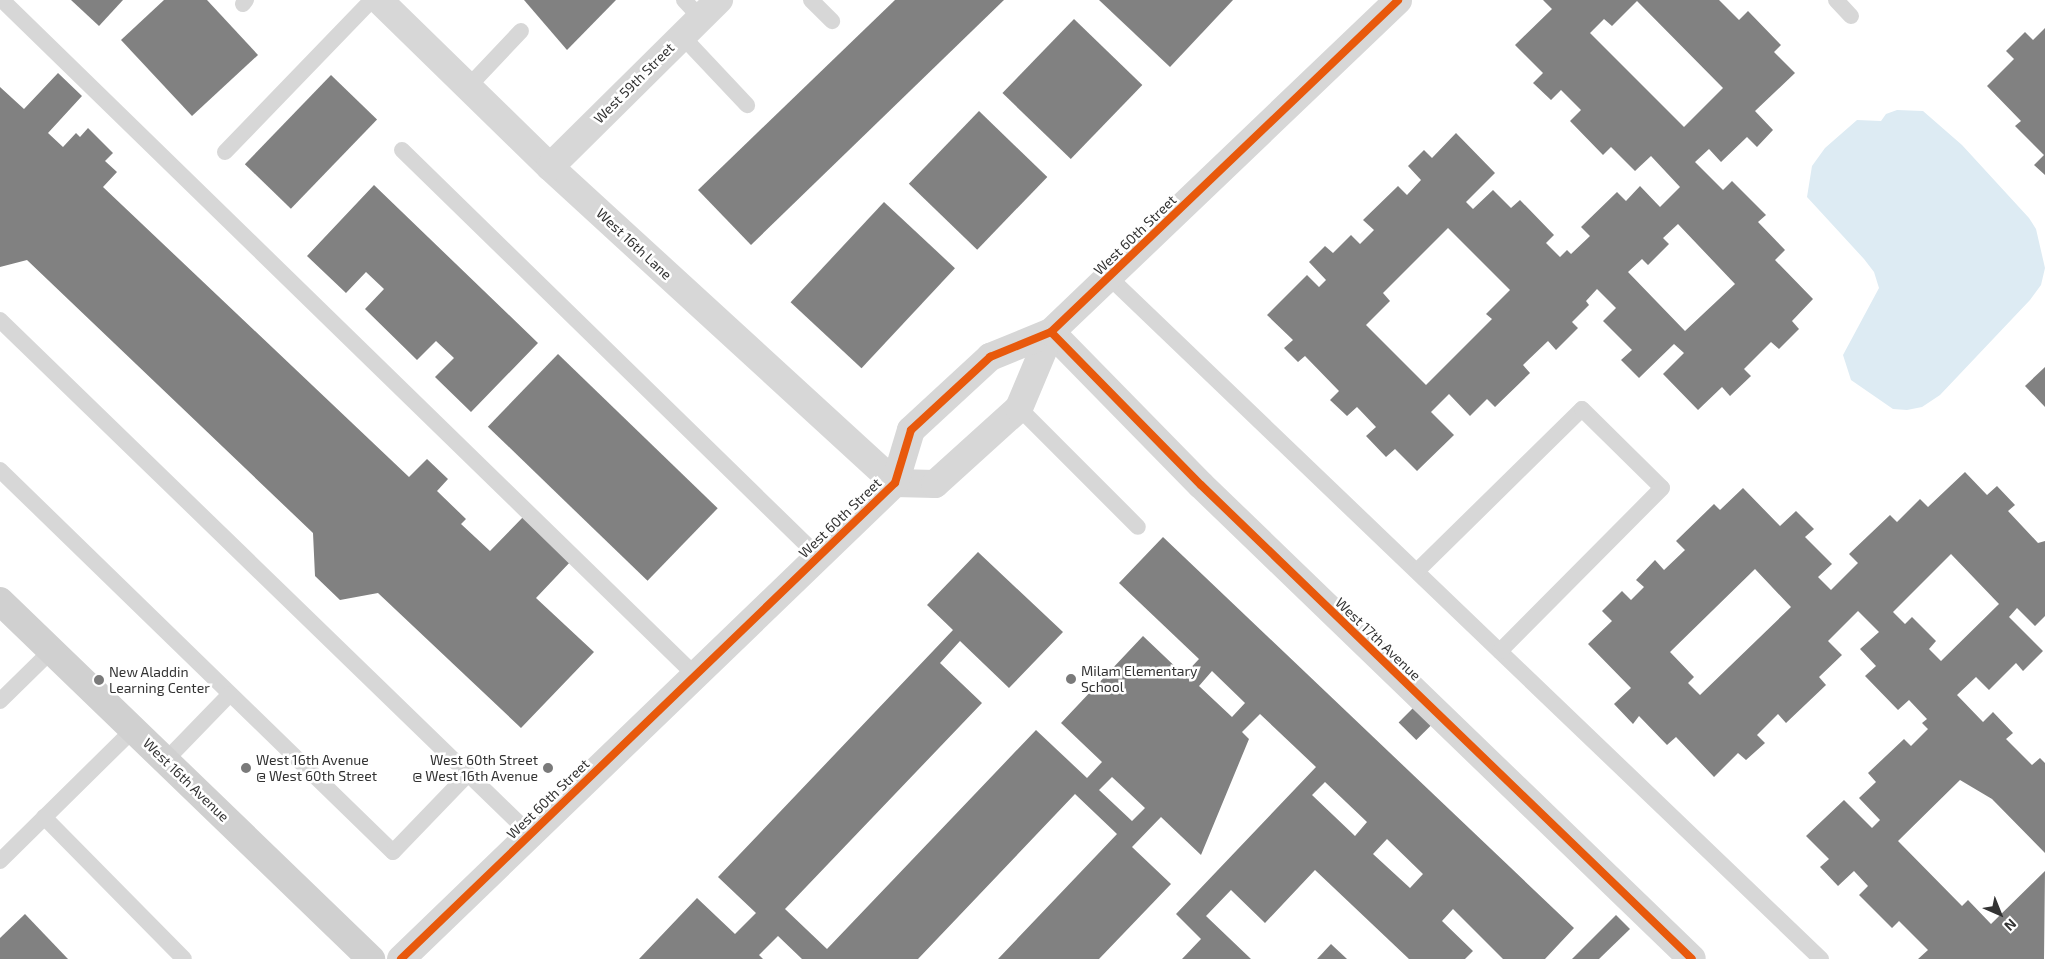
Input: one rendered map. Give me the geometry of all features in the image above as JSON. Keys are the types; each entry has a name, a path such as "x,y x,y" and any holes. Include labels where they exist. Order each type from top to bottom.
{"main road":[{"name":"West 16th Avenue","path":"0,602 371,959"}],"street":[{"name":"West 60th Street","path":"401,959 694,674 894,483 912,430 990,357 1051,332 1398,0"},
{"name":"West 16th Lane","path":"384,2 550,166 894,483"},
{"name":"West 59th Street","path":"550,166 696,14"},
{"name":"West 60th Street","path":"894,483 935,484 1019,408 1051,332"},
{"name":"West 17th Avenue","path":"1051,332 1201,485 1692,959"}],"lane":[{"path":"2,0 694,674"},
{"path":"810,0 832,21"},
{"path":"1836,0 1851,16"},
{"path":"225,152 384,2"},
{"path":"696,14 747,105"},
{"path":"468,87 521,31"},
{"path":"402,150 818,556"},
{"path":"1109,277 1821,959"},
{"path":"0,320 530,834"},
{"path":"1019,408 1138,527"},
{"path":"1416,571 1582,408 1662,488 1500,652"},
{"path":"0,470 393,852 468,774"},
{"path":"0,701 51,651"},
{"path":"165,761 230,694"},
{"path":"0,861 133,730"},
{"path":"44,817 184,959"}],"shaded area":[{"path":"1897,110 1923,111 1962,145 2029,218 2036,229 2045,268 2041,285 2030,300 1940,395 1922,407 1907,410 1893,409 1851,380 1843,355 1879,288 1874,272 1864,259 1807,197 1812,166 1825,148 1857,120 1881,121 1886,114"}],"building":[{"path":"71,0 123,0 99,26"},
{"path":"164,0 207,0 258,55 192,116 121,40"},
{"path":"524,0 616,0 567,50"},
{"path":"895,0 1004,0 751,245 698,190"},
{"path":"1099,0 1233,0 1170,67"},
{"path":"1543,0 1719,0 1739,20 1748,11 1781,45 1774,52 1795,73 1755,111 1773,130 1757,147 1747,137 1721,162 1709,149 1695,162 1723,190 1732,181 1766,215 1758,222 1785,250 1775,260 1813,299 1792,321 1799,329 1779,349 1771,342 1744,369 1751,376 1730,396 1722,387 1698,410 1663,374 1684,353 1674,344 1639,378 1621,360 1632,350 1603,321 1616,308 1597,289 1586,301 1589,305 1572,322 1578,328 1556,350 1548,341 1523,365 1530,373 1495,407 1487,399 1470,416 1449,394 1431,412 1454,435 1417,471 1395,449 1386,457 1366,436 1376,427 1357,407 1347,416 1330,400 1339,391 1305,356 1298,362 1284,348 1293,340 1267,315 1307,275 1319,287 1326,280 1309,262 1325,246 1333,253 1351,235 1360,244 1374,230 1363,220 1398,186 1407,195 1421,180 1408,166 1424,150 1432,158 1456,133 1495,173 1466,202 1473,209 1493,190 1511,208 1520,200 1554,235 1546,243 1560,257 1567,250 1571,254 1590,236 1581,227 1617,192 1626,201 1640,186 1660,207 1680,187 1651,156 1635,171 1611,147 1603,155 1570,121 1581,110 1561,90 1551,100 1533,83 1543,73 1515,45 1552,9","holes":["1637,1 1723,88 1684,127 1590,33 1604,19 1612,26","1678,224 1735,284 1685,331 1628,272 1642,259 1648,265 1669,244 1663,238","1448,228 1510,290 1486,314 1492,319 1426,385 1366,325 1390,301 1383,293"]},
{"path":"1074,19 1142,85 1071,159 1002,93"},
{"path":"2045,28 2045,175 2034,165 2044,155 2015,126 2021,121 1987,86 2014,59 2006,51 2025,32 2033,40"},
{"path":"58,73 82,96 48,133 63,147 76,133 80,137 88,128 113,153 105,161 117,172 103,187 409,477 427,459 448,479 437,491 466,519 461,524 490,551 525,515 572,560 536,598 594,652 521,728 378,593 340,600 315,576 313,533 27,260 0,267 0,87 24,109"},
{"path":"331,75 377,119 291,209 245,164"},
{"path":"979,111 1047,177 977,250 909,184"},
{"path":"374,185 538,343 471,412 435,377 454,358 436,341 417,360 365,309 384,289 366,272 346,293 307,256"},
{"path":"884,202 955,268 862,368 791,302"},
{"path":"558,354 718,508 648,581 488,427"},
{"path":"2045,367 2045,407 2025,386"},
{"path":"1965,472 1987,495 1997,486 2015,505 2008,511 2038,543 2045,541 2045,616 2035,626 2017,608 2009,617 2043,651 2023,671 2016,663 1989,690 1976,677 1957,695 1983,722 1993,712 2013,733 2006,739 2032,765 2040,758 2045,763 2045,853 1992,799 1960,780 1898,841 1962,906 1968,900 1991,924 2045,871 2044,959 1918,959 1928,950 1899,921 1892,928 1859,895 1868,886 1854,871 1838,886 1820,867 1829,859 1806,836 1844,800 1872,828 1880,820 1859,798 1876,782 1868,773 1904,739 1911,746 1928,729 1922,723 1927,719 1909,700 1898,710 1865,676 1876,666 1860,649 1879,632 1858,611 1828,641 1842,655 1819,677 1826,685 1786,723 1778,714 1757,735 1765,743 1746,760 1738,753 1714,777 1676,737 1667,745 1639,716 1633,724 1614,704 1631,688 1588,644 1612,621 1602,611 1622,591 1631,600 1644,587 1636,580 1655,560 1664,570 1685,550 1676,541 1714,504 1720,510 1743,488 1780,526 1796,511 1814,529 1805,537 1832,564 1818,577 1831,590 1858,563 1849,554 1890,515 1897,522 1920,499 1928,507","holes":["1951,554 1999,604 1941,661 1929,649 1936,641 1912,617 1905,624 1893,612","1755,569 1791,607 1700,695 1688,683 1694,677 1670,652"]},
{"path":"1163,537 1574,928 1545,959 1503,959 1453,909 1442,921 1473,951 1465,959 1409,959 1315,870 1265,923 1231,890 1206,916 1251,959 1182,959 1201,939 1176,914 1316,767 1260,714 1242,732 1249,739 1201,855 1161,817 1132,847 1171,884 1099,959 998,959 1117,834 1075,794 918,959 802,959 778,936 759,955 763,959 639,959 697,898 735,934 756,913 718,877 953,630 927,605 978,552 1063,632 1009,688 960,641 940,663 982,703 785,909 827,949 1036,730 1087,778 1102,762 1061,723 1143,636 1184,675 1199,659 1119,583","holes":["1212,671 1245,703 1232,717 1199,686","1112,777 1145,808 1132,821 1099,790","1325,782 1367,822 1355,836 1312,795","1387,839 1423,874 1410,888 1373,854"]},
{"path":"1417,704 1435,722 1416,740 1399,722"},
{"path":"25,914 68,959 0,959 0,938"},
{"path":"1616,915 1630,929 1599,959 1572,959"},
{"path":"1331,944 1347,959 1317,959"}],"cycle path":[{"path":"401,959 895,483 911,430 990,357 1051,332 1398,0"},
{"path":"1051,332 1201,485 1692,959"}],"place":[{"name":"Milam Elementary School","path":"1071,679"},
{"name":"New Aladdin Learning Center","path":"99,680"},
{"name":"West 16th Avenue @ West 60th Street","path":"246,768"},
{"name":"West 60th Street @ West 16th Avenue","path":"548,768"}]}
